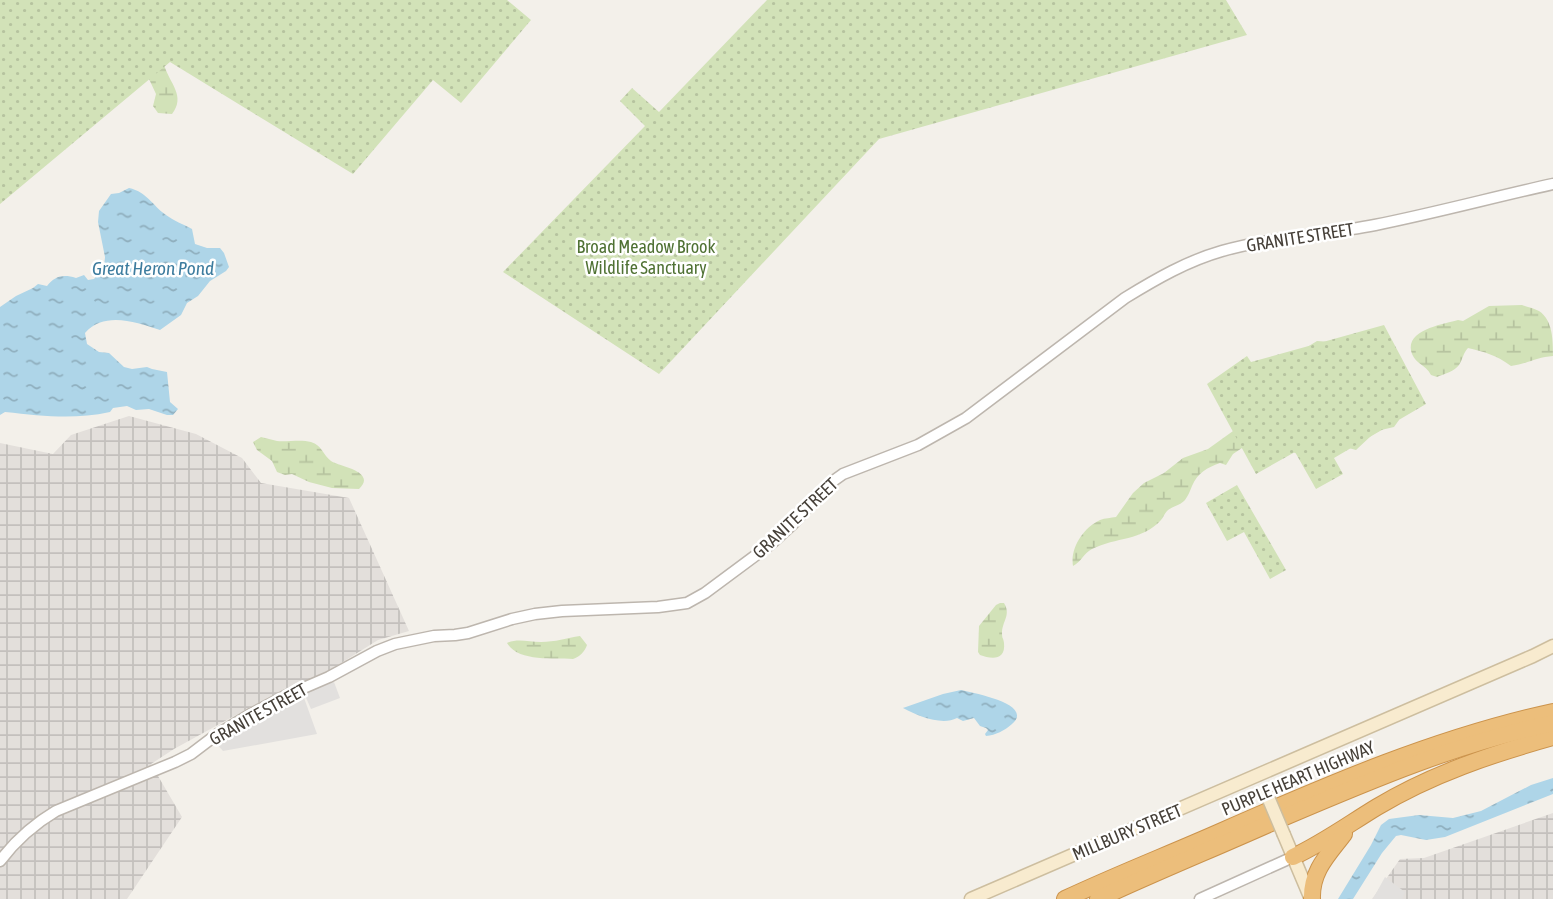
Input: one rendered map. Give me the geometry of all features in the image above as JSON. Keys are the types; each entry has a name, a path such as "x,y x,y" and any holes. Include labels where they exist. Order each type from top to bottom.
{"highway":[{"name":"PURPLE HEART HIGHWAY","path":"1065,899 1368,769 1472,733 1553,712"},
{"name":"PURPLE HEART HIGHWAY","path":"1098,899 1408,766 1483,741 1553,723"},
{"path":"1293,857 1353,824 1376,807 1443,773 1493,754 1553,737"},
{"path":"1311,899 1312,883 1320,865 1353,824"}],"main road":[{"name":"MILLBURY STREET","path":"971,899 1553,646"},
{"path":"1259,776 1311,899"}],"street":[{"name":"GRANITE STREET","path":"0,861 24,834 56,811 167,766 191,754 216,734 249,715 395,644 468,633 536,614 687,603 705,593 771,544 842,474 918,445 966,418 1125,298 1193,261 1246,245 1391,222 1553,184"},
{"path":"1200,899 1293,857"}],"shaded area":[{"path":"129,416 196,434 242,458 261,483 349,498 409,631 378,640 330,670 267,698 151,764 182,817 127,899 0,899 0,443 53,454 71,435"},
{"path":"334,682 340,698 311,709 304,693"},
{"path":"303,695 317,734 223,751 215,742 227,730"},
{"path":"1553,813 1553,899 1372,899 1400,859 1424,858"},
{"path":"1385,877 1405,892 1402,899 1373,899"}],"green space":[{"path":"0,0 507,0 531,20 461,103 433,80 353,174 170,62 0,204"},
{"name":"Broad Meadow Brook Wildlife Sanctuary","path":"767,0 1226,0 1247,35 879,139 659,374 503,272 645,126 620,101 632,88 659,112"},
{"path":"164,65 176,90 178,101 172,114 158,113 153,106 156,94 149,79"},
{"path":"1522,305 1544,315 1551,331 1553,356 1511,366 1490,354 1468,348 1457,367 1437,377 1431,375 1412,354 1413,339 1426,330 1458,320 1463,321 1489,306"},
{"path":"1384,325 1426,404 1334,458 1343,474 1316,489 1295,452 1256,474 1207,384 1247,356 1251,362"},
{"path":"1317,341 1331,342 1399,409 1399,420 1394,427 1372,435 1356,450 1345,447 1306,457 1268,443 1242,448 1233,454 1226,465 1220,463 1200,474 1185,500 1167,511 1154,527 1092,549 1073,566 1076,546 1088,528 1100,520 1116,517 1133,493 1144,483 1164,473 1183,458 1208,449 1240,426 1296,354"},
{"path":"261,437 277,441 315,443 331,461 360,474 363,483 359,489 332,488 292,474 277,472 272,461 257,450 253,442"},
{"path":"1237,485 1286,570 1270,579 1244,532 1227,541 1206,503"},
{"path":"1000,603 1004,603 1007,611 1002,632 1003,653 993,658 980,655 979,626"},
{"path":"580,636 587,645 578,657 573,659 527,656 512,649 507,643 519,640 546,642"}],"water":[{"name":"Great Heron Pond","path":"129,188 145,196 169,217 192,229 195,244 220,248 229,267 187,303 181,315 160,330 111,320 93,326 85,333 87,344 99,352 109,353 124,367 147,367 167,372 170,402 178,409 173,415 149,409 136,410 127,406 113,408 110,412 71,417 5,412 0,415 0,307 38,284 47,286 60,277 76,278 84,275 88,280 94,279 104,267 105,257 98,222 99,211 111,194"},
{"path":"961,690 1009,705 1017,717 1003,731 986,736 988,730 980,726 974,718 944,721 923,717 903,708"},
{"path":"1553,778 1553,794 1445,837 1426,840 1396,836 1353,899 1338,899 1381,825 1389,819 1419,815 1453,818 1481,811 1531,785"}]}
